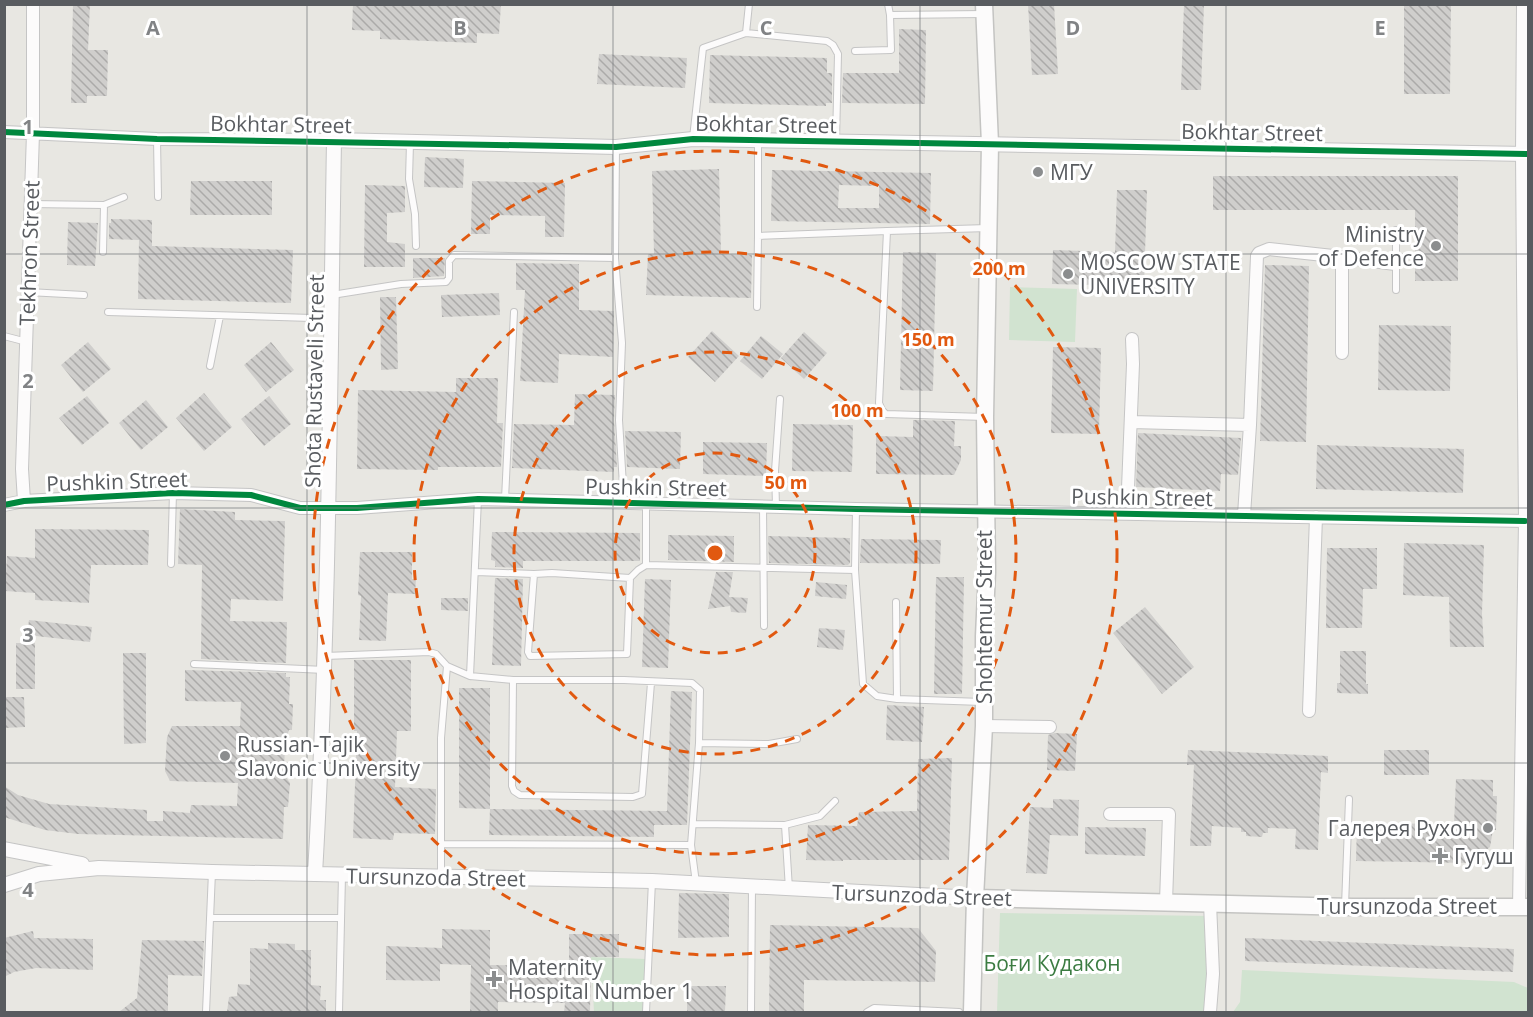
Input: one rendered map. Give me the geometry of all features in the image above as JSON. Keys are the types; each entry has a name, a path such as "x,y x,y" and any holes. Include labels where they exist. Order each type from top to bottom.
{"main road":[{"name":"Shohtemur Street","path":"972,1012 984,726 987,572 985,417 990,144 984,9"},
{"name":"Tursunzoda Street","path":"975,898 1345,906 1524,907"}],"street":[{"name":"Tekhron Street","path":"24,501 22,469 33,134 33,4"},
{"path":"1523,4 1526,61 1524,907"},
{"name":"Bokhtar Street","path":"4,132 157,139 334,140 616,147 693,139 1525,154"},
{"name":"Shota Rustaveli Street","path":"315,874 326,656 334,140"},
{"path":"1244,515 1257,256 1269,249 1395,264"},
{"path":"1342,257 1342,353"},
{"path":"1127,513 1132,339"},
{"path":"1131,422 1250,425"},
{"name":"Pushkin Street","path":"4,505 24,501 173,493 252,495 300,508 357,508 478,499 1525,521"},
{"path":"1309,711 1316,517"},
{"path":"984,726 1050,727"},
{"path":"1110,814 1169,814 1166,902"},
{"path":"4,849 99,868"},
{"path":"4,885 39,873 99,868"},
{"name":"Tursunzoda Street","path":"99,868 212,873 652,881 975,898"},
{"path":"1210,903 1213,974 1210,1012"}],"lane":[{"path":"746,33 749,4"},
{"path":"855,51 891,50 888,4"},
{"path":"890,15 984,9"},
{"path":"693,139 703,48 746,33 827,41 833,45 838,54 836,142"},
{"path":"157,139 159,198"},
{"path":"757,307 758,141"},
{"path":"410,142 409,179 415,214 416,246"},
{"path":"616,147 615,258 622,343 620,420 624,502"},
{"path":"29,204 104,205 124,197"},
{"path":"103,252 104,205"},
{"path":"758,236 989,228"},
{"path":"1396,230 1396,290"},
{"path":"887,231 879,403 882,410 886,414 985,417"},
{"path":"332,296 401,284 446,282 449,278 449,261 454,255 615,258"},
{"path":"28,292 84,295"},
{"path":"108,312 312,318 332,324"},
{"path":"505,500 514,312"},
{"path":"210,366 220,316"},
{"path":"4,336 27,342"},
{"path":"776,506 780,399"},
{"path":"171,564 173,493"},
{"path":"470,676 478,499"},
{"path":"646,502 646,566"},
{"path":"763,506 764,626"},
{"path":"856,508 855,570 863,684 877,696 897,699 983,702"},
{"path":"534,574 528,652 530,656 536,657 627,654 630,578 646,566 855,570"},
{"path":"476,572 552,573 630,578"},
{"path":"896,602 897,699"},
{"path":"326,656 429,652 436,654 447,666 470,676 513,680 624,680 692,683 698,686 700,690 699,743 692,845 696,883"},
{"path":"194,664 325,670"},
{"path":"441,876 441,738 447,666"},
{"path":"513,680 512,786 514,791 520,795 633,797 642,794 651,682"},
{"path":"699,743 769,744 797,739"},
{"path":"322,749 344,749"},
{"path":"1345,906 1349,799"},
{"path":"694,824 785,825 820,816 835,801"},
{"path":"785,825 789,889"},
{"path":"441,844 692,845"},
{"path":"206,1012 212,873"},
{"path":"339,1012 342,875"},
{"path":"646,1012 652,881"},
{"path":"751,1012 752,887"},
{"path":"211,918 340,918"},
{"path":"867,1012 874,1008 959,1012"}],"green space":[{"path":"1010,287 1077,289 1075,342 1009,340"},
{"name":"Боғи Кудакон","path":"1000,913 1210,916 1208,1012 997,1012"},
{"path":"591,957 646,959 645,1012 594,1012"},
{"path":"1242,970 1514,982 1528,988 1528,1012 1233,1012 1240,1002"}],"building":[{"path":"73,4 90,4 88,50 108,50 107,96 87,96 87,103 71,103"},
{"path":"353,4 501,4 499,34 477,33 477,43 380,39 380,31 352,30"},
{"path":"1028,4 1054,4 1058,74 1032,75"},
{"path":"1184,4 1204,4 1201,90 1181,90"},
{"path":"1404,4 1451,4 1450,94 1404,94"},
{"path":"899,29 926,30 925,104 842,103 843,73 899,73"},
{"path":"599,54 687,58 685,88 597,84"},
{"path":"710,55 827,58 827,73 832,73 832,103 826,103 826,106 709,103"},
{"path":"425,157 464,159 463,188 424,187"},
{"path":"719,169 721,254 752,255 751,298 646,295 648,254 654,254 652,171"},
{"path":"772,170 931,173 930,224 771,221","holes":["839,185 879,186 879,208 838,208"]},
{"name":"Ministry of Defence","path":"1213,176 1458,176 1458,281 1415,281 1415,210 1213,210"},
{"path":"191,181 272,181 272,215 190,215"},
{"path":"472,181 565,183 564,237 545,237 545,216 490,215 490,234 471,234"},
{"path":"365,185 405,186 405,212 387,213 387,242 405,244 405,267 364,267"},
{"name":"MOSCOW STATE UNIVERSITY","path":"1117,190 1147,190 1144,286 1052,284 1053,250 1115,252"},
{"path":"111,219 152,220 152,246 293,250 291,303 138,299 139,240 109,239"},
{"path":"68,222 98,223 95,266 67,265"},
{"path":"903,252 936,253 933,391 900,390"},
{"path":"413,258 445,258 444,276 413,278"},
{"path":"516,263 579,264 579,310 614,311 613,357 559,354 558,383 520,381 525,290 516,290"},
{"path":"1265,265 1309,266 1306,442 1260,441"},
{"path":"499,293 500,315 442,317 441,295"},
{"path":"380,297 396,297 398,369 381,370"},
{"path":"1379,325 1451,326 1450,391 1378,390"},
{"path":"712,331 739,356 715,382 688,357"},
{"path":"804,332 827,353 804,379 781,358"},
{"path":"761,336 783,354 762,379 740,361"},
{"path":"88,342 111,369 83,392 61,365"},
{"path":"271,342 294,370 266,392 244,365"},
{"path":"1053,347 1101,348 1099,434 1051,433"},
{"path":"456,378 498,378 497,423 503,423 501,467 438,467 438,470 357,469 358,390 456,392"},
{"path":"204,393 232,427 204,451 176,418"},
{"path":"575,394 615,395 617,467 614,467 614,472 512,468 514,424 574,425"},
{"path":"87,396 109,423 82,445 59,418"},
{"path":"269,396 291,424 264,446 241,419"},
{"path":"146,400 168,427 141,450 119,423"},
{"path":"913,420 955,421 954,446 961,446 961,460 954,475 876,474 876,436 913,437"},
{"path":"793,424 853,425 852,472 792,471"},
{"path":"625,431 681,432 680,469 627,467"},
{"path":"1138,433 1241,438 1238,475 1221,474 1220,491 1136,487"},
{"path":"703,442 767,443 766,476 703,474"},
{"path":"1317,445 1464,449 1463,493 1316,489"},
{"path":"180,509 235,512 235,520 285,521 283,601 231,599 230,621 287,622 286,663 201,659 202,565 178,564"},
{"path":"35,529 149,530 148,565 91,565 89,603 35,600 35,593 5,591 7,556 35,558"},
{"path":"492,532 640,533 640,561 523,561 523,568 495,567 495,561 491,560"},
{"path":"668,535 734,536 734,562 668,560"},
{"path":"768,536 850,538 850,563 848,565 769,563"},
{"path":"861,539 941,540 940,564 860,563"},
{"path":"1404,543 1484,545 1482,614 1484,647 1450,647 1449,597 1403,595"},
{"path":"1327,548 1377,548 1377,589 1363,589 1362,628 1326,628"},
{"path":"360,552 412,552 412,579 416,579 415,594 388,593 386,641 359,640"},
{"path":"716,572 733,572 729,597 748,598 746,613 731,612 730,606 708,609"},
{"path":"936,577 964,577 962,694 934,694"},
{"path":"495,578 523,579 521,666 492,665"},
{"path":"645,579 671,580 668,668 642,667"},
{"path":"816,582 847,585 846,599 815,596"},
{"path":"441,598 468,598 468,611 441,610"},
{"path":"1145,607 1194,667 1162,694 1113,633"},
{"path":"29,620 92,627 90,642 27,635"},
{"path":"819,628 845,630 843,650 817,647"},
{"path":"16,643 35,643 35,689 16,689"},
{"path":"1340,651 1366,651 1368,694 1337,693 1337,683 1340,683"},
{"path":"123,653 146,653 146,743 124,744"},
{"path":"354,660 411,660 411,731 397,731 395,787 436,789 435,834 394,833 393,840 353,838 357,731 354,731"},
{"name":"Russian-Tajik Slavonic University","path":"185,670 286,673 286,677 290,677 289,704 293,704 292,730 289,730 285,742 284,774 290,783 288,807 284,807 283,839 78,834 45,830 4,817 4,786 18,795 49,804 147,810 147,821 163,821 163,811 190,813 191,805 237,806 238,783 170,781 165,771 167,737 172,726 240,726 241,702 185,701"},
{"path":"459,688 490,688 490,809 459,808"},
{"path":"671,691 692,692 687,825 654,825 654,837 489,835 490,809 667,811"},
{"path":"4,697 24,697 25,727 4,728"},
{"path":"887,705 924,707 922,742 886,740"},
{"path":"1077,734 1075,771 1047,770 1048,735"},
{"path":"1188,750 1328,756 1328,773 1321,772 1318,850 1295,849 1296,829 1268,828 1268,833 1263,833 1262,837 1246,836 1246,832 1241,832 1241,828 1212,826 1211,846 1190,846 1194,765 1187,765"},
{"path":"1384,750 1429,750 1429,775 1384,775"},
{"path":"952,758 949,860 806,860 808,825 857,826 859,812 917,811 918,759"},
{"path":"1456,779 1493,780 1493,796 1497,796 1496,830 1493,830 1490,847 1470,863 1356,861 1357,823 1454,824"},
{"path":"1053,799 1079,800 1078,836 1050,835 1047,874 1026,873 1030,807 1053,808"},
{"path":"1085,827 1146,828 1145,856 1085,854"},
{"path":"679,893 729,894 729,937 678,938"},
{"path":"770,925 918,928 936,951 935,982 804,980 804,1012 769,1012"},
{"path":"442,929 490,930 490,965 569,966 569,934 619,934 619,957 591,957 590,1012 564,1012 565,1003 498,1002 498,1012 470,1012 471,965 440,964 440,981 386,980 386,946 442,948"},
{"path":"33,931 34,938 93,939 93,970 36,968 14,972 4,977 4,938"},
{"path":"1245,938 1514,949 1513,972 1245,961"},
{"path":"142,940 204,941 202,976 168,975 168,1012 119,1012 137,998"},
{"path":"268,943 295,944 295,950 311,950 311,985 321,986 320,1000 326,1000 326,1012 227,1012 229,997 237,996 238,984 250,985 250,948 268,949"},
{"path":"687,986 726,986 725,1012 687,1012"}],"cycle path":[{"path":"4,132 157,139 616,147 693,139 1528,154"},
{"path":"4,505 24,501 173,493 251,495 300,508 357,508 478,499 856,509 1525,521"}],"place":[{"name":"МГУ","path":"1038,172"},
{"name":"Ministry of Defence","path":"1436,246"},
{"name":"MOSCOW STATE UNIVERSITY","path":"1068,274"},
{"name":"Russian-Tajik Slavonic University","path":"225,756"},
{"name":"Галерея Рухон","path":"1488,828"},
{"name":"Гугуш","path":"1440,856"},
{"name":"Maternity Hospital Number 1","path":"494,979"}]}
